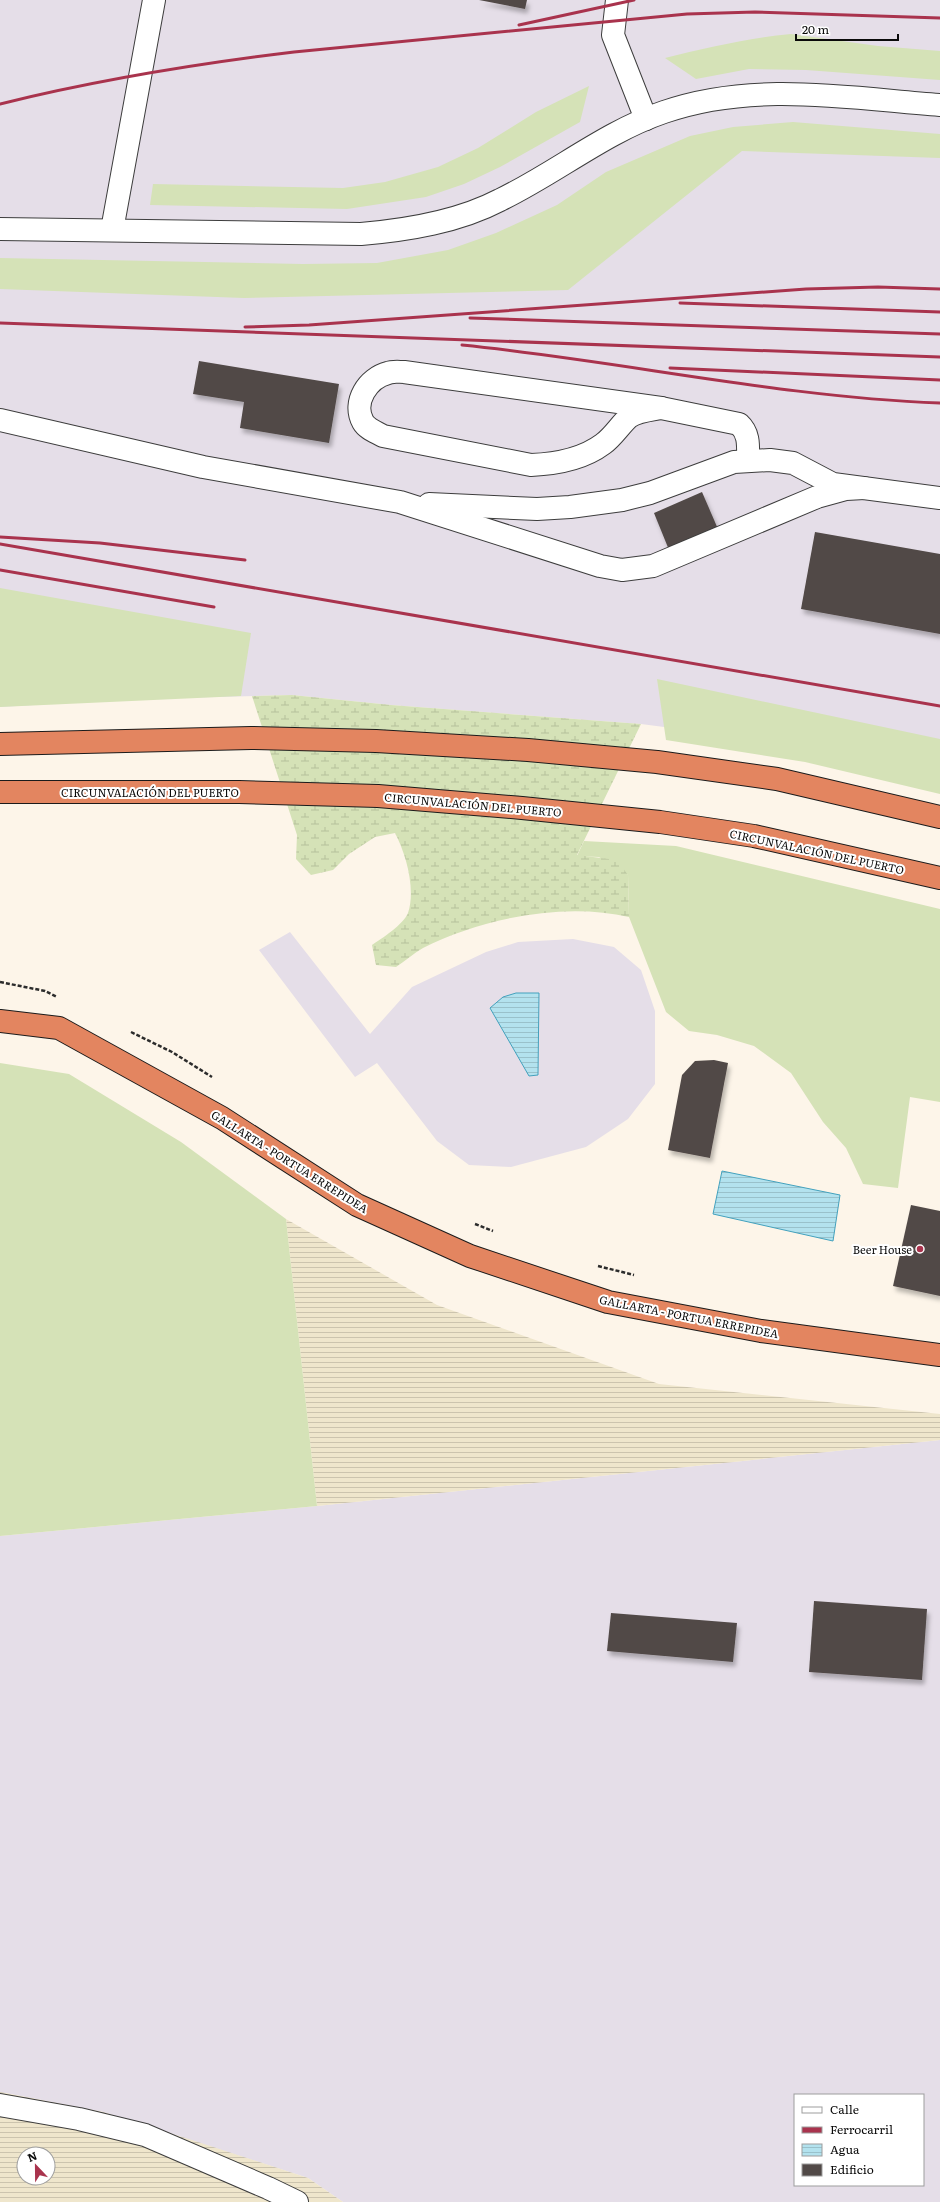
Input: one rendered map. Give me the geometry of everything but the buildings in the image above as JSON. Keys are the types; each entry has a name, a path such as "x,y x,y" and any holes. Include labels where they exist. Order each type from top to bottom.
{"highway":[{"path":"0,744 251,738 376,741 513,749 657,762 777,778 940,817"},
{"name":"CIRCUNVALACIÓN DEL PUERTO","path":"0,792 239,792 378,796 522,808 660,822 754,836 940,878"},
{"name":"GALLARTA - PORTUA ERREPIDEA","path":"0,1020 60,1028 222,1118 357,1205 470,1256 531,1277 623,1305 761,1331 940,1354"}],"street":[{"path":"112,230 154,0"},
{"path":"617,0 614,35 646,119"},
{"path":"0,229 361,234 404,230 439,222 500,201 596,144 646,119 702,101 740,95 781,93 940,105"},
{"path":"661,408 630,417 604,444 587,453 549,464 531,465 383,436 371,430 363,422 360,412 360,399 366,387 375,378 388,373 404,372 661,408 739,424 745,430 747,437 748,461"},
{"path":"0,420 203,467 400,502 537,509 570,507 622,500 650,493 722,466 748,461 770,460 793,463 833,484 940,498"},
{"path":"400,502 600,566 622,570 653,566 817,497 846,489 864,488"},
{"path":"0,2105 79,2119 145,2136 268,2188 297,2202"}],"path":[{"path":"0,982 45,991 59,998"},
{"path":"130,1031 172,1052 218,1081"},
{"path":"470,1222 500,1233"},
{"path":"597,1266 635,1276"}],"shaded area":[{"path":"0,0 940,0 940,779 780,742 641,724 391,705 292,695 134,699 0,707"},
{"path":"290,932 370,1034 412,987 486,952 518,942 573,939 614,947 641,970 655,1011 655,1084 628,1119 586,1147 511,1167 469,1165 437,1141 377,1063 355,1077 259,950"},
{"path":"286,1219 437,1305 659,1384 940,1414 940,1440 317,1506"},
{"path":"940,1440 940,2202 343,2202 308,2178 103,2112 0,2092 0,1536 317,1506"},
{"path":"0,2092 103,2112 198,2142 308,2178 343,2202 0,2202"}],"green space":[{"path":"791,34 878,46 940,51 940,80 806,70 749,69 696,79 665,58 743,41"},
{"path":"589,86 580,122 500,167 464,184 426,197 347,209 150,205 153,184 343,188 385,182 438,167 478,148 536,112"},
{"path":"793,122 940,134 940,158 742,151 568,290 244,298 0,289 0,258 303,264 377,263 448,250 496,233 557,205 606,172 690,136 733,127"},
{"path":"0,588 251,633 241,696 0,707"},
{"path":"657,679 940,739 940,794 805,762 666,740"},
{"path":"292,695 391,705 641,724 577,855 617,860 628,875 629,917 578,911 551,912 497,921 446,937 416,952 396,967 376,965 372,945 402,922 408,913 411,893 409,872 403,851 395,833 375,837 349,854 333,870 311,875 296,859 297,835 252,696"},
{"path":"584,841 676,846 940,909 940,1102 910,1097 898,1188 863,1184 846,1148 823,1122 791,1073 754,1046 717,1035 689,1031 666,1012 629,917 628,875 599,857 577,856"},
{"path":"0,1063 69,1074 181,1142 286,1219 317,1506 0,1536"}],"water":[{"path":"516,993 539,993 538,1075 529,1076 490,1008 503,997"},
{"path":"722,1171 840,1195 833,1241 713,1214"}],"railway":[{"path":"519,25 634,0"},
{"path":"0,104 73,87 183,67 294,52 687,14 755,12 940,18"},
{"path":"245,327 309,325 806,289 878,287 940,289"},
{"path":"680,303 940,312"},
{"path":"470,318 940,334"},
{"path":"0,323 940,357"},
{"path":"462,345 582,360 820,394 940,403"},
{"path":"670,368 940,380"},
{"path":"0,537 100,543 245,560"},
{"path":"0,544 940,706"},
{"path":"0,570 214,607"}],"place":[{"name":"Beer House","path":"920,1249"}]}
